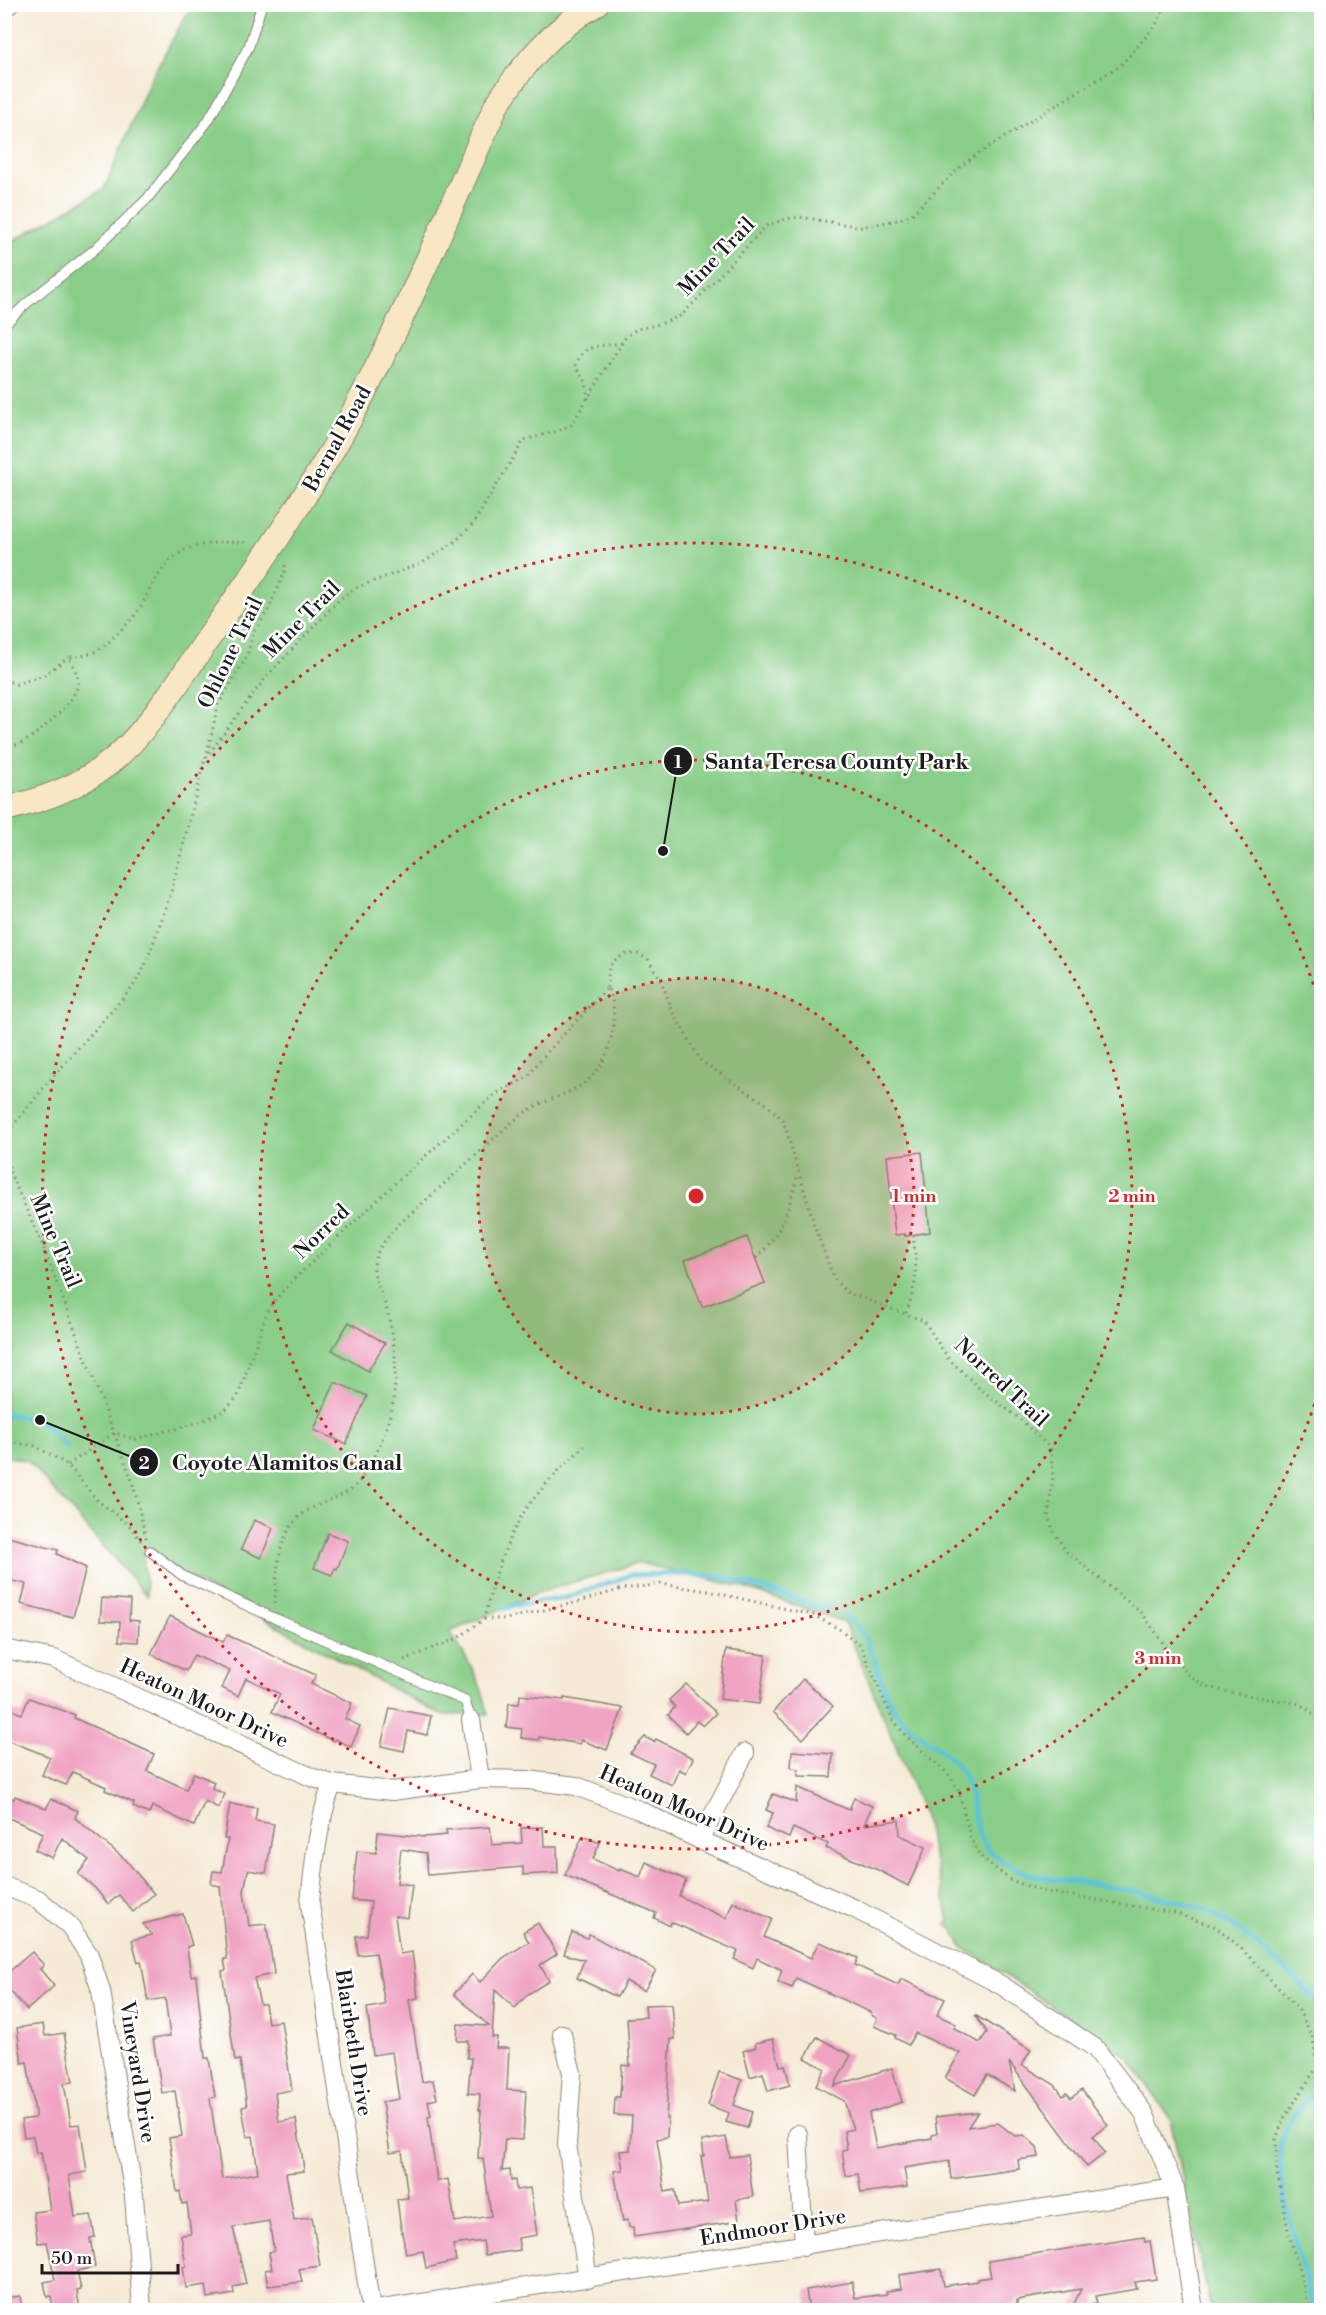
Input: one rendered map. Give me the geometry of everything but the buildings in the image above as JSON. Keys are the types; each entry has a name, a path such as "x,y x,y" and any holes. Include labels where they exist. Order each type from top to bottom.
{"street":[{"name":"Bernal Road","path":"4,809 54,794 82,781 108,764 129,745 169,694 307,495 350,419 385,352 496,106 518,71 541,46 596,4"},
{"name":"Heaton Moor Drive","path":"4,1649 54,1659 257,1753 332,1784 392,1791 480,1779 528,1780 576,1786 639,1810 700,1840 853,1908 1001,1985 1095,2048 1144,2113 1175,2188 1194,2310"},
{"path":"471,1720 480,1779"},
{"path":"700,1840 745,1753"},
{"name":"Blairbeth Drive","path":"332,1784 324,1805 315,1850 310,1903 371,2310"},
{"name":"Vineyard Drive","path":"4,1886 38,1899 70,1926 88,1955 101,1991 134,2196 142,2310"},
{"path":"562,2034 572,2073 567,2144 588,2279"},
{"path":"798,2134 804,2246"},
{"name":"Endmoor Drive","path":"376,2310 1175,2188"}],"lane":[{"path":"4,325 27,303 95,249 147,199 208,121 249,45 262,4"},
{"path":"150,1551 183,1576 465,1701 471,1720"}],"path":[{"name":"Mine Trail","path":"150,1551 132,1480 42,1244 10,1173 6,1147 12,1127 50,1080 132,988 146,966 170,896 206,759 267,676 339,600 353,590 423,563 456,542 473,524 524,440 557,431 571,424 622,343 636,328 660,324 682,315 766,226 801,217 861,227 882,224 912,214 960,167 979,153 1121,65 1156,26 1166,4"},
{"path":"588,399 586,382 576,365 578,357 590,348 622,343"},
{"path":"4,680 16,684 44,675 69,657 88,656 103,649 137,614 156,577 173,558 184,551 195,547 235,542 256,544"},
{"name":"Ohlone Trail","path":"206,759 218,705 247,656 253,632 268,611 286,568 282,562"},
{"path":"4,749 25,741 40,730 73,695 78,683 69,657"},
{"name":"Norred Trail","path":"607,988 609,967 615,960 626,954 638,954 648,959 661,980 673,1012 701,1061 765,1104 783,1120 798,1173 834,1279 846,1292 924,1321 948,1358 980,1389 1019,1418 1051,1449 1053,1476 1048,1517 1054,1532 1067,1552 1143,1614 1167,1649 1189,1675 1204,1685 1222,1691 1299,1704 1322,1719"},
{"path":"274,1618 278,1558 286,1535 296,1520 310,1508 348,1491 365,1473 388,1422 394,1395 394,1337 374,1267 378,1250 393,1230 524,1112 570,1091 594,1075 606,1055 611,1035 613,1015 607,988"},
{"name":"Norred","path":"114,1433 136,1439 197,1423 224,1411 238,1396 267,1312 292,1281 403,1176 495,1094 528,1077 540,1060 607,988"},
{"path":"756,1258 783,1224 798,1173"},
{"path":"906,1313 914,1293 917,1273 913,1235"},
{"path":"68,1465 114,1433"},
{"path":"4,1441 35,1446 68,1465 97,1500 130,1527 150,1551"},
{"path":"484,1619 492,1583 511,1537 534,1497 584,1446"},
{"path":"396,1670 399,1662 458,1638 484,1619 506,1619 622,1589 661,1584 708,1591 813,1615 841,1630 860,1646 893,1720 906,1736 949,1775 958,1789 971,1839 980,1856 998,1871 1010,1880 1042,1892 1175,1913 1216,1927 1241,1948 1298,2009 1313,2038 1317,2067 1284,2118 1276,2139 1277,2172 1310,2310"}],"green space":[{"path":"192,5 1321,5 1321,2310 1211,2310 1170,2118 1127,2056 961,1946 953,1928 946,1924 949,1920 923,1812 844,1622 742,1587 639,1563 537,1593 450,1632 478,1681 488,1714 441,1715 143,1553 147,1596 28,1461 5,1456 4,246 104,189 152,76"}],"waterway":[{"path":"4,1413 40,1420 67,1447"},
{"path":"502,1609 565,1598 631,1575 685,1574 728,1578 827,1609"},
{"path":"843,1615 854,1623 869,1645 889,1700 896,1712 959,1767 969,1788 980,1836 992,1853 1016,1869 1029,1874 1152,1895 1204,1910 1233,1926 1267,1953 1322,2008"},
{"path":"1315,2310 1285,2198 1280,2153 1282,2138 1289,2123 1322,2080"}],"place":[{"name":"Santa Teresa County Park","path":"663,851"},
{"name":"Coyote Alamitos Canal","path":"40,1420"}]}
